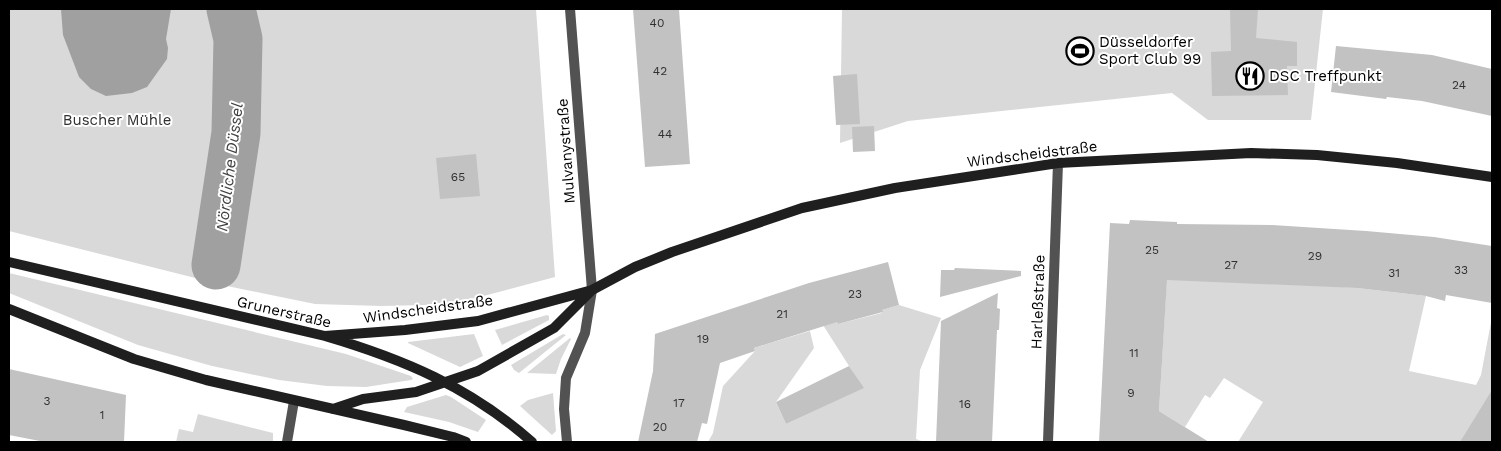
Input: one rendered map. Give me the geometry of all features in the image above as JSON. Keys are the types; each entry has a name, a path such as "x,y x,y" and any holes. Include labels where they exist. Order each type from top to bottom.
{"main road":[{"name":"Windscheidstraße","path":"325,336 405,330 478,321 592,290 635,267 672,252 802,208 895,188 1058,163 1251,153 1317,155 1396,163 1492,177"},
{"name":"Grunerstraße","path":"9,262 325,336 397,359 447,383 499,415 532,442"},
{"name":"Windscheidstraße","path":"332,409 363,399 416,392 478,371 554,328 592,290"},
{"path":"9,309 134,359 206,380 404,425 466,442"}],"street":[{"name":"Mulvanystraße","path":"570,9 592,290"},
{"name":"Harleßstraße","path":"1048,442 1058,163"},
{"path":"566,442 564,409 566,378 585,333 592,290"},
{"path":"287,442 294,401"}],"green space":[{"name":"Buscher Mühle","path":"9,9 536,9 555,277 476,298 425,305 315,304 227,286 9,231"},
{"name":"Düsseldorfer Sport Club 99","path":"842,9 1323,9 1311,120 1208,120 1172,93 908,121 840,143"},
{"path":"9,273 346,354 411,376 413,379 366,387 327,386 279,380 212,366 138,345 9,293"},
{"path":"1167,275 1357,288 1426,296 1409,371 1476,385 1481,375 1492,317 1492,392 1490,395 1492,398 1469,442 1238,442 1263,402 1224,378 1210,398 1205,395 1185,427 1159,411"},
{"path":"899,305 941,318 920,370 916,439 924,442 708,442 713,433 723,386 755,351 754,348 810,331 814,348 776,402 786,424 863,388 823,325 837,321 838,324 882,313 882,310"},
{"path":"547,315 549,320 502,345 495,330"},
{"path":"474,334 483,356 460,367 408,343 408,342"},
{"path":"563,334 566,335 519,373 514,370 511,365"},
{"path":"570,338 556,374 527,373"},
{"path":"553,393 556,431 552,435 520,406 528,400"},
{"path":"446,395 486,420 478,432 449,422 404,412 407,407"},
{"path":"198,414 273,433 273,442 176,442 179,429 193,432"}],"shaded area":[{"path":"61,9 171,9 166,39 168,48 167,59 147,87 132,93 106,96 91,89 79,77 63,35"}],"building":[{"path":"633,9 679,9 690,164 645,167"},
{"path":"1230,9 1258,9 1256,38 1297,42 1297,66 1287,66 1288,95 1212,96 1211,52 1231,51"},
{"path":"1336,46 1432,55 1492,69 1492,116 1422,101 1387,97 1386,99 1331,92"},
{"path":"857,74 860,124 836,125 833,76"},
{"path":"874,126 875,151 853,152 852,127"},
{"path":"476,154 480,196 440,199 436,158"},
{"path":"1130,220 1177,222 1177,224 1272,225 1366,231 1434,237 1492,246 1492,303 1446,295 1445,301 1426,296 1357,288 1167,280 1159,411 1209,442 1099,442 1110,223 1129,224"},
{"path":"888,262 899,305 882,310 883,312 838,324 837,322 754,348 755,351 720,363 707,424 702,423 697,442 638,442 653,371 655,334 809,283"},
{"path":"955,268 1021,271 1021,276 940,297 941,270 954,270"},
{"path":"998,293 997,308 1000,309 999,330 997,330 992,442 936,442 941,321"},
{"path":"849,366 864,388 786,424 776,402"},
{"path":"9,369 126,395 124,442 45,442 9,435"},
{"path":"1492,390 1492,442 1460,442"}],"waterway":[{"name":"Nördliche Düssel","path":"216,265 236,133 238,39 231,9"}],"place":[{"name":"Düsseldorfer Sport Club 99","path":"1080,51"},
{"name":"DSC Treffpunkt","path":"1250,76"}]}
